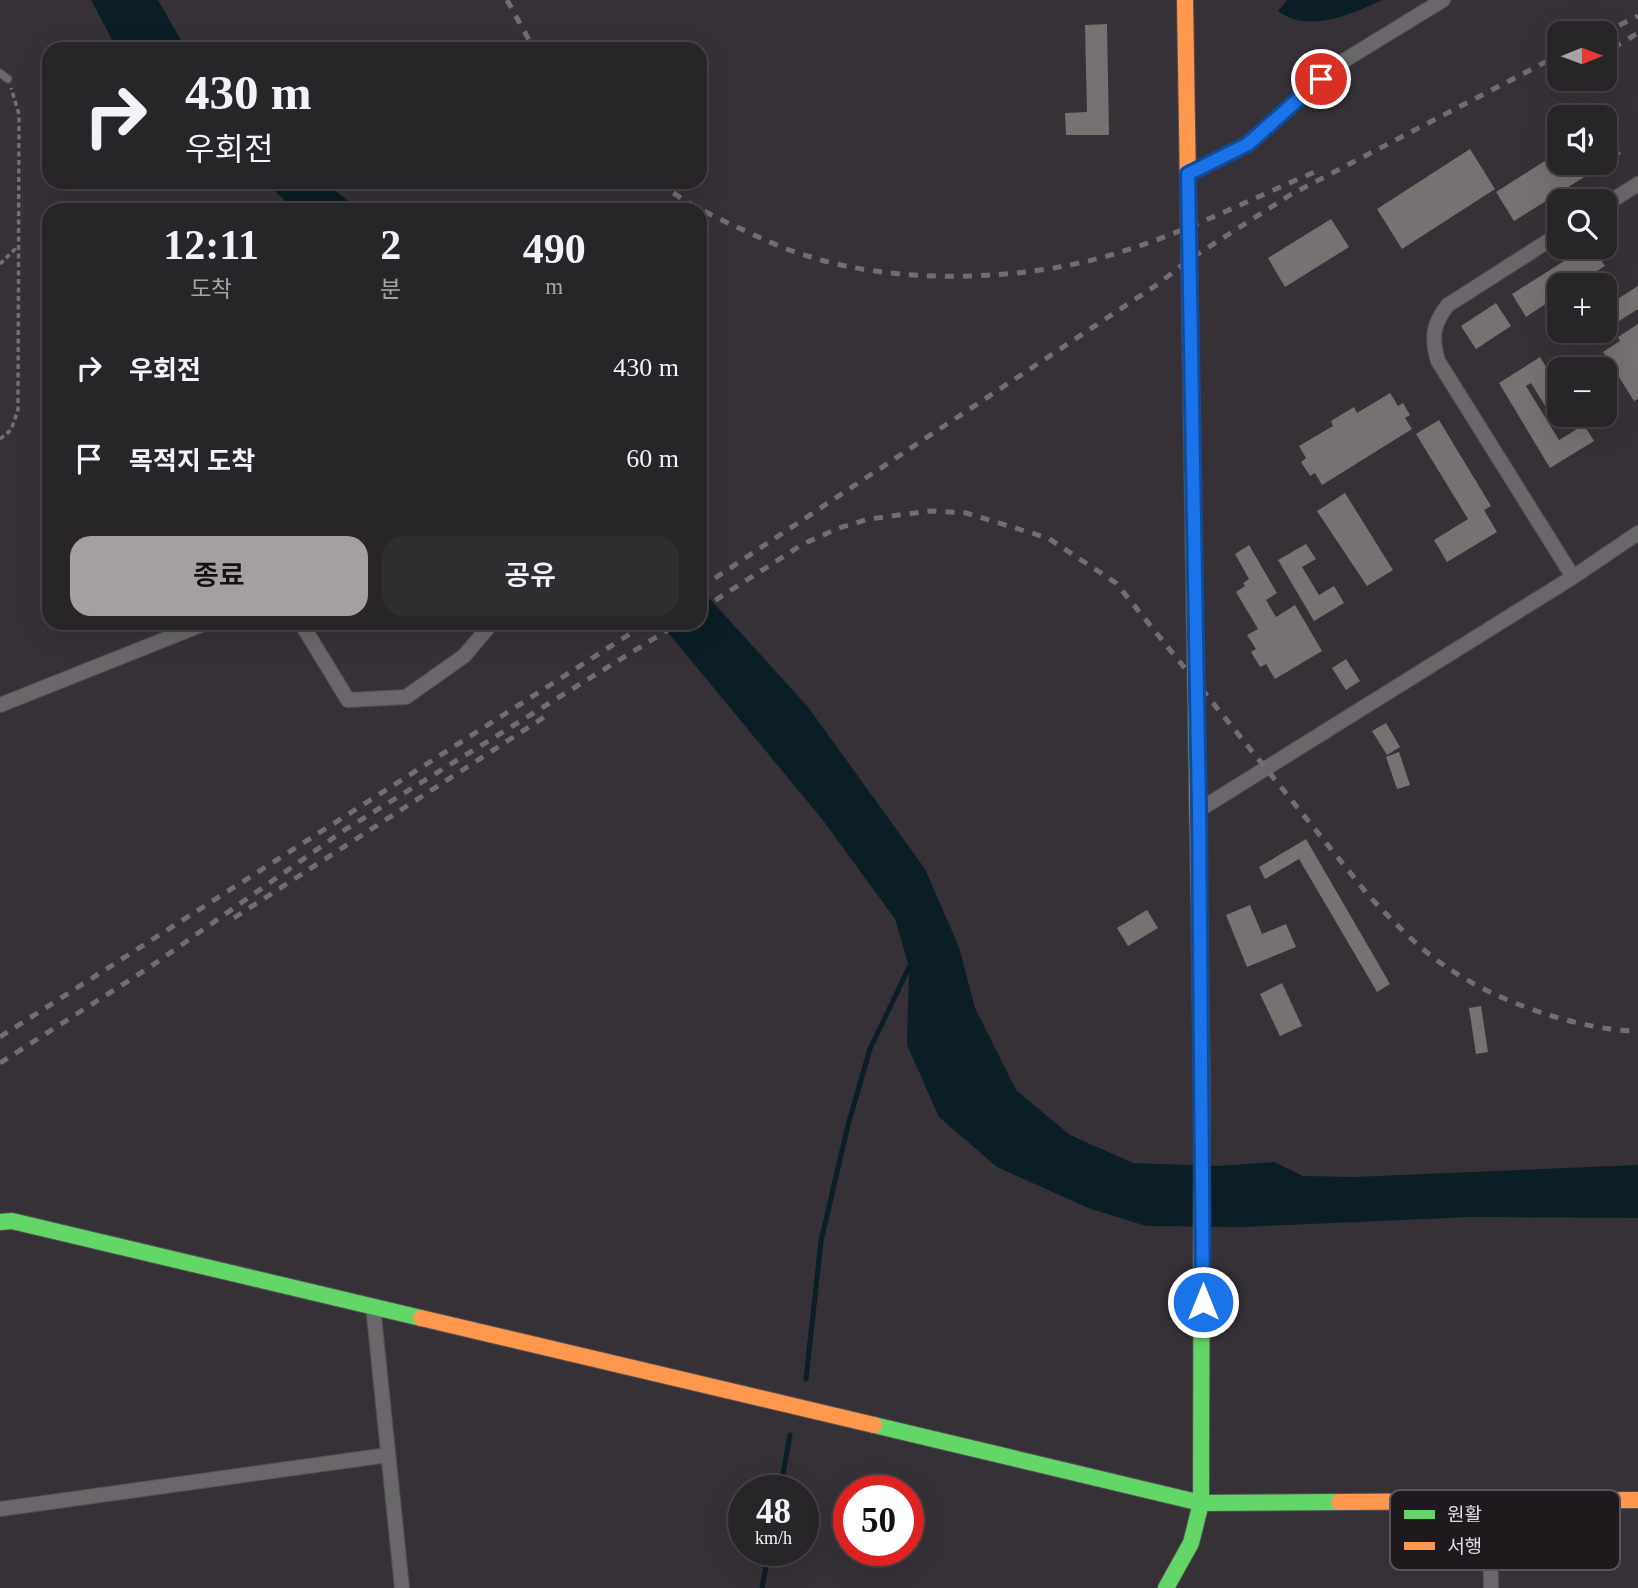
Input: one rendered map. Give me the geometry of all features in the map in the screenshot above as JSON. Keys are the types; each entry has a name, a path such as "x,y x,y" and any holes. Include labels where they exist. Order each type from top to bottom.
{"main road":[{"path":"1166,1588 1191,1543 1201,1503 1202,1060 1185,0"},
{"path":"0,1222 12,1221 1201,1503 1390,1502"},
{"path":"1620,1500 1638,1500"}],"street":[{"path":"1188,174 1248,144 1340,62 1443,0"},
{"path":"1617,197 1638,184"},
{"path":"1547,242 1448,305 1438,317 1433,345 1438,361 1573,577"},
{"path":"1199,810 1573,577 1638,533"},
{"path":"0,705 188,630"},
{"path":"305,630 348,700 406,697 464,656 486,630"},
{"path":"373,1306 402,1588"},
{"path":"0,1509 388,1455"},
{"path":"1491,1570 1491,1588"}],"lane":[{"path":"0,73 8,79"}],"path":[{"path":"0,439 11,430 19,410 19,114 8,79"},
{"path":"0,264 18,246"}],"water":[{"path":"91,0 158,0 182,42 113,42"},
{"path":"1287,0 1382,0 1344,16 1303,21 1278,11"},
{"path":"272,189 333,189 351,203 288,203"},
{"path":"707,596 808,707 925,869 959,947 975,1008 1016,1090 1070,1135 1133,1163 1217,1166 1274,1162 1303,1176 1354,1177 1638,1165 1638,1218 1471,1217 1244,1227 1146,1226 1088,1208 997,1167 939,1117 907,1045 909,967 895,919 822,819 666,630 707,630"}],"building":[{"path":"1107,24 1109,135 1066,135 1065,113 1087,112 1085,25"},
{"path":"1470,149 1495,189 1402,249 1377,209"},
{"path":"1547,160 1547,175 1587,175 1565,189 1547,189 1547,200 1514,221 1496,192"},
{"path":"1331,219 1349,247 1285,287 1268,258"},
{"path":"1567,259 1601,259 1605,266 1594,273 1547,273 1547,303 1526,317 1512,294"},
{"path":"1638,286 1638,309 1617,322 1617,299"},
{"path":"1496,303 1511,326 1476,349 1461,326"},
{"path":"1638,324 1638,399 1634,401 1617,374 1617,357 1606,357 1603,352 1620,341 1618,337"},
{"path":"1540,357 1547,368 1547,409 1531,383 1526,386 1547,420 1547,427 1551,427 1559,440 1585,427 1594,441 1550,468 1499,383"},
{"path":"1390,393 1398,406 1403,403 1410,415 1405,418 1412,429 1322,485 1315,473 1310,476 1301,462 1306,458 1299,446 1333,426 1331,421 1354,407 1357,413"},
{"path":"1439,420 1491,506 1484,510 1497,532 1447,562 1434,540 1468,519 1416,434"},
{"path":"1345,493 1393,570 1367,586 1317,511"},
{"path":"1306,544 1316,559 1302,567 1319,595 1334,586 1344,603 1314,621 1278,560"},
{"path":"1249,545 1277,593 1266,600 1276,617 1295,605 1322,651 1275,679 1266,664 1260,667 1251,652 1256,649 1247,635 1258,629 1236,592 1245,586 1243,583 1249,579 1235,554"},
{"path":"1346,659 1360,681 1346,690 1332,668"},
{"path":"1386,723 1400,747 1387,755 1372,731"},
{"path":"1399,752 1410,785 1397,789 1386,757"},
{"path":"1306,839 1390,984 1377,992 1299,859 1265,879 1259,867"},
{"path":"1250,905 1262,934 1286,924 1296,947 1247,967 1226,915"},
{"path":"1147,910 1158,928 1128,946 1117,928"},
{"path":"1282,983 1302,1026 1280,1036 1260,994"},
{"path":"1481,1006 1488,1052 1476,1054 1469,1008"}],"waterway":[{"path":"806,1379 821,1241 848,1125 870,1049 912,961"},
{"path":"783,1475 790,1435"},
{"path":"762,1588 766,1566"}],"railway":[{"path":"507,0 530,42"},
{"path":"1617,26 1638,16"},
{"path":"1617,46 1638,33"},
{"path":"707,583 1158,284 1190,259 1290,195 1547,61"},
{"path":"707,212 773,244 844,266 917,275 993,275 1066,266 1128,250 1183,230 1317,171"},
{"path":"669,189 691,203"},
{"path":"707,606 803,544 839,528 869,519 930,511 966,513 1048,538 1116,583 1369,896 1424,950 1465,979 1512,1002 1589,1025 1638,1031"},
{"path":"0,1037 636,630"},
{"path":"0,1063 150,967 346,829 668,630"},
{"path":"234,918 546,716"}],"traffic: fast":[{"path":"1191,375 1197,773"},
{"path":"1166,1588 1191,1543 1201,1503 1202,1089"},
{"path":"0,1222 12,1221 421,1318"},
{"path":"874,1425 1201,1503 1339,1502"}],"traffic: slow":[{"path":"1185,0 1191,375"},
{"path":"1197,773 1202,1089"},
{"path":"421,1318 874,1425"},
{"path":"1620,1500 1638,1500"},
{"path":"1339,1502 1390,1502"}],"route":[{"path":"1203,1302 1199,810 1188,174 1248,144 1321,79"}]}
